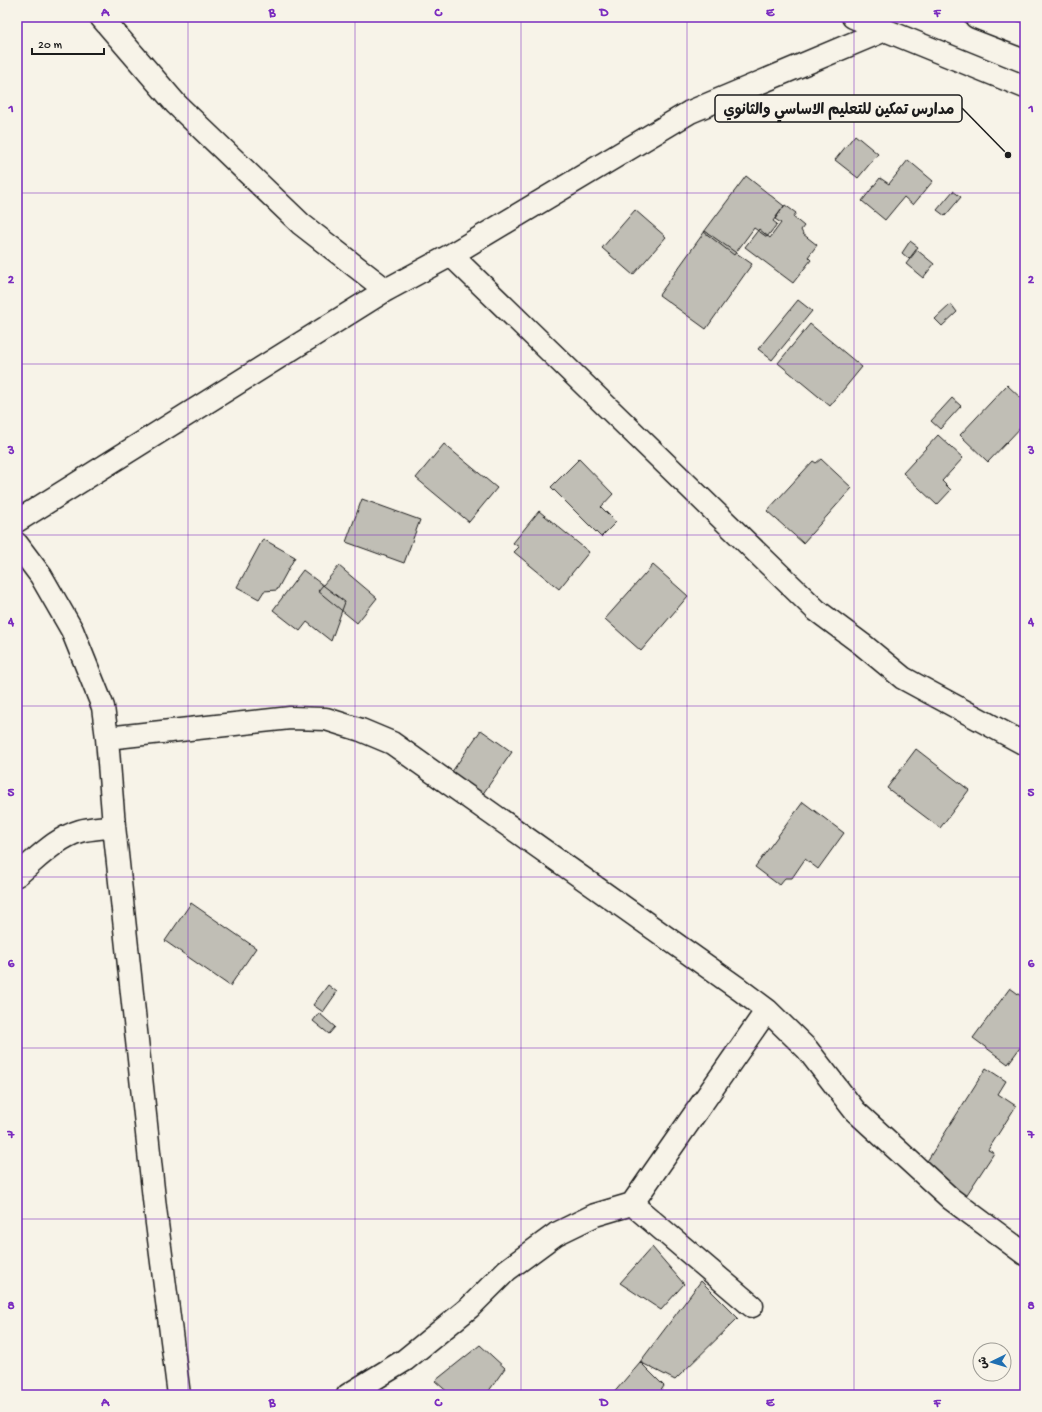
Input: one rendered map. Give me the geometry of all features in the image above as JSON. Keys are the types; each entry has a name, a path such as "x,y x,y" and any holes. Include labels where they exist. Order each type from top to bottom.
{"street":[{"path":"101,17 176,104 302,224 386,290"},
{"path":"853,17 1025,87"},
{"path":"976,17 1025,36"},
{"path":"17,522 386,290 451,254 690,112 885,30"},
{"path":"451,254 816,610 863,645 903,678 1025,744"},
{"path":"17,544 41,576 72,630 103,707 114,826 155,1208 179,1395"},
{"path":"107,738 290,718 326,719 361,730 392,743 726,979 767,1010 806,1049 855,1111 951,1199 1025,1254"},
{"path":"17,875 62,840 80,831 114,826"},
{"path":"348,1395 404,1360 470,1307 507,1270 556,1234 595,1215 632,1204 767,1010"},
{"path":"632,1204 752,1306"}],"building":[{"path":"855,135 878,154 858,178 835,160"},
{"path":"908,160 933,181 913,205 904,197 885,220 862,201 880,178 889,184"},
{"path":"746,176 784,206 773,221 777,224 767,237 754,228 734,255 704,232"},
{"path":"953,191 961,197 945,216 937,210"},
{"path":"785,205 796,213 793,217 804,226 801,230 803,234 817,245 808,257 811,260 793,283 745,247 759,229 770,238 781,223 775,219"},
{"path":"635,210 666,237 633,275 602,248"},
{"path":"705,231 752,264 706,329 659,295"},
{"path":"910,241 918,247 909,259 902,253"},
{"path":"917,250 934,264 923,278 906,264"},
{"path":"798,300 812,311 772,360 758,349"},
{"path":"951,304 957,312 942,326 935,319"},
{"path":"810,324 862,367 830,406 778,363"},
{"path":"1007,385 1025,402 1025,423 988,462 960,435"},
{"path":"952,398 961,406 940,429 931,421"},
{"path":"938,435 963,458 942,481 951,490 937,505 903,473"},
{"path":"444,444 497,488 469,522 416,478"},
{"path":"579,459 613,494 601,507 616,522 601,537 551,487"},
{"path":"821,459 852,488 803,543 767,511 813,461 816,463"},
{"path":"362,499 420,520 404,563 346,542"},
{"path":"539,511 589,552 559,589 514,552 519,547 513,543"},
{"path":"263,539 295,557 277,590 264,591 259,599 237,587"},
{"path":"653,565 688,596 641,651 605,619"},
{"path":"339,566 377,598 357,623 318,591"},
{"path":"303,570 345,602 331,641 307,622 300,631 273,610"},
{"path":"481,730 512,752 482,795 451,773"},
{"path":"916,749 969,790 940,828 887,788"},
{"path":"803,802 844,833 818,869 805,859 792,878 785,878 779,885 755,867"},
{"path":"191,903 256,948 230,986 165,941"},
{"path":"328,985 337,992 323,1012 313,1005"},
{"path":"1010,988 1025,999 1025,1041 1008,1064 973,1038"},
{"path":"319,1013 335,1027 329,1034 313,1021"},
{"path":"986,1068 1006,1081 998,1094 1016,1106 988,1150 994,1153 962,1202 919,1174"},
{"path":"652,1247 684,1284 661,1310 620,1283"},
{"path":"701,1281 738,1318 675,1380 640,1362"},
{"path":"480,1345 505,1368 486,1395 451,1395 435,1381"},
{"path":"640,1362 664,1386 658,1395 612,1395"}],"place":[{"name":"مدارس تمكين للتعليم الاساسي والثانوي","path":"1008,155"}]}
